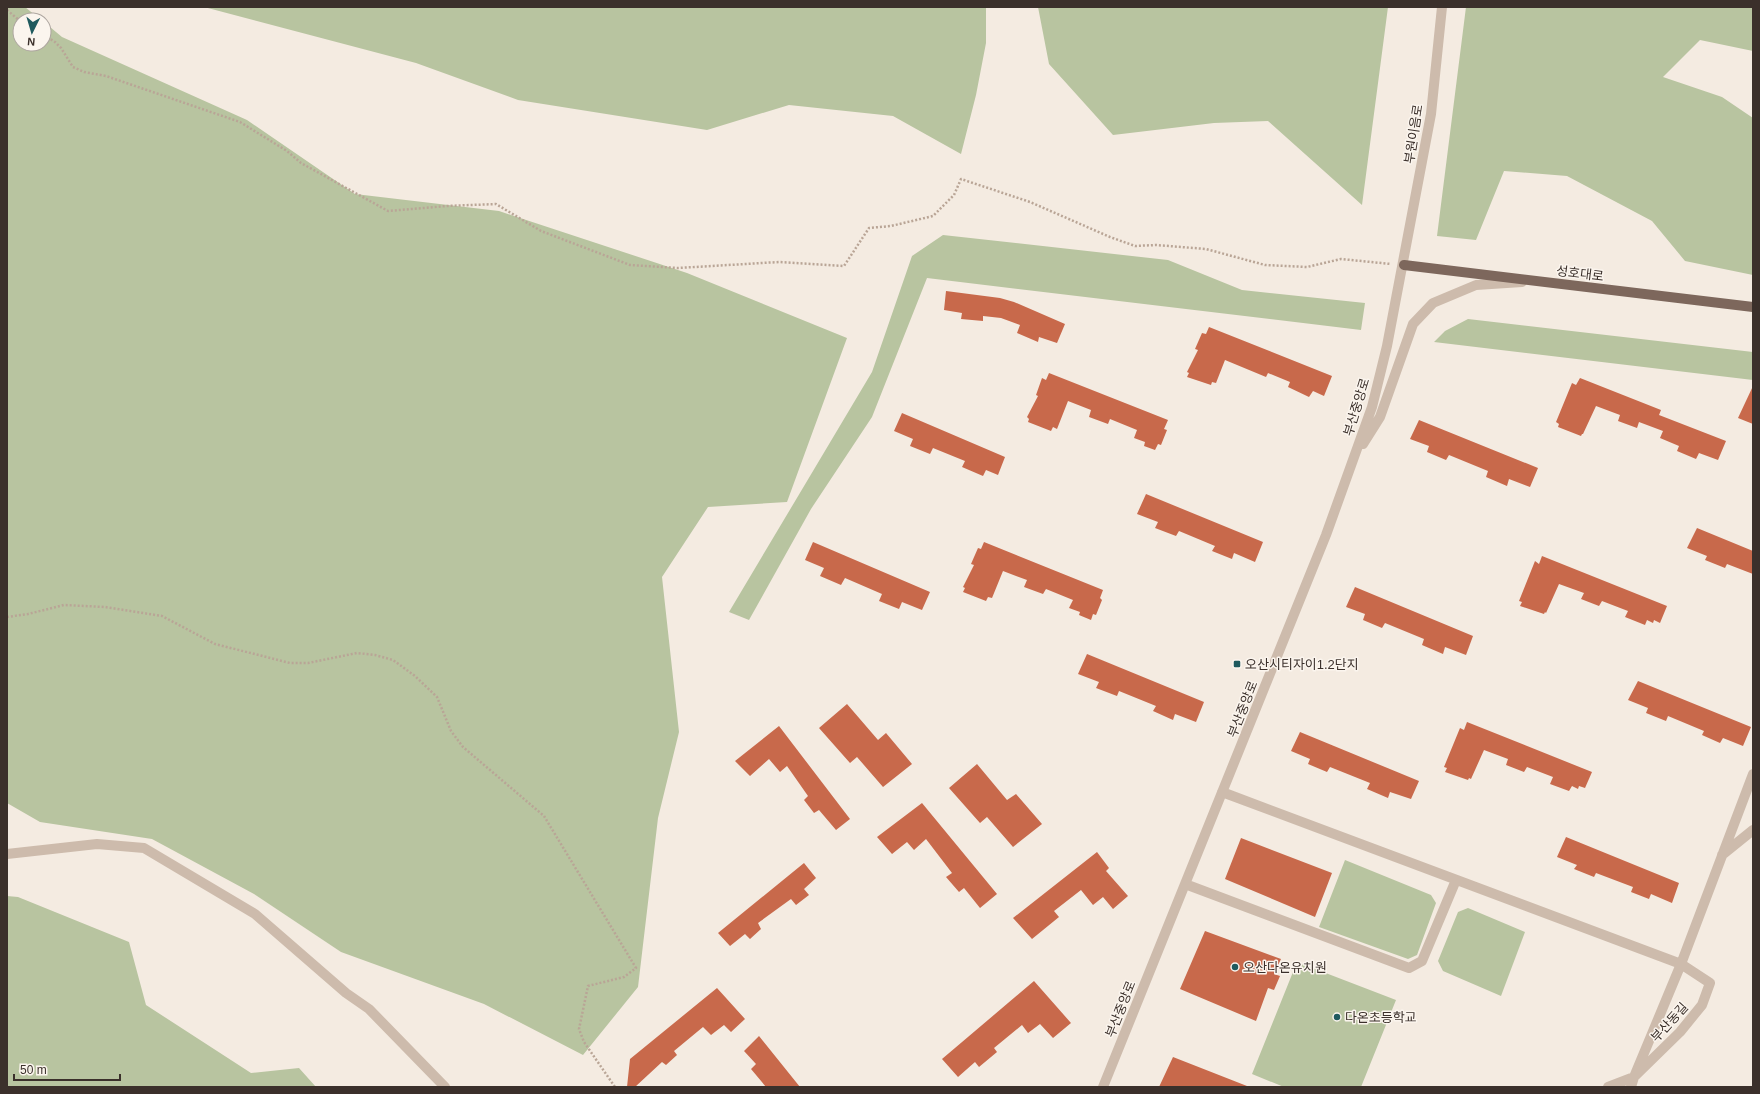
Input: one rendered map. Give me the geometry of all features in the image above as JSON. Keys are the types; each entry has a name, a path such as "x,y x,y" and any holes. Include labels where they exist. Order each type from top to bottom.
{"main road":[{"name":"성호대로","path":"1404,265 1753,307"}],"street":[{"name":"부원이음로","path":"1404,265 1431,114 1442,7"},
{"name":"부산중앙로","path":"1103,1087 1326,535 1372,407 1387,346 1404,265"},
{"path":"1352,463 1380,417 1413,324 1433,303 1476,285 1534,281"},
{"path":"1632,1082 1681,964 1753,774"},
{"path":"1222,792 1681,964"},
{"path":"1722,855 1753,830"},
{"path":"7,854 97,844 144,848 255,914 346,993 369,1009 445,1087"},
{"path":"1185,884 1409,968 1422,961 1456,880"},
{"name":"부산동길","path":"1608,1087 1632,1082 1680,1032 1702,1005 1710,983 1681,964"}],"path":[{"path":"52,41 61,48 73,67 84,72 106,76 240,122 287,152 301,163 388,211 496,204 541,231 630,265 678,268 779,262 844,266 869,228 891,226 933,216 954,195 961,179 1030,202 1110,237 1135,246 1156,245 1206,249 1272,265 1307,267 1342,259 1404,265"},
{"path":"7,617 64,605 104,607 162,616 215,644 290,663 308,663 357,653 384,657 401,665 437,697 451,731 463,747 531,803 544,816 636,968 624,977 588,986 579,1029 584,1042 615,1087"}],"green space":[{"path":"7,7 25,7 31,12 12,12 12,52 52,52 52,29 62,37 247,120 355,194 499,211 687,273 847,338 787,502 708,507 662,577 679,732 658,818 638,987 583,1055 484,1004 341,952 254,894 152,839 40,822 7,803"},
{"path":"204,7 986,7 986,43 976,95 961,154 893,116 789,105 707,130 518,100 416,63"},
{"path":"1038,7 1388,7 1362,205 1268,121 1214,123 1113,135 1049,64"},
{"path":"1466,7 1753,7 1753,51 1700,40 1663,77 1722,97 1753,118 1753,275 1685,261 1652,221 1567,176 1504,171 1476,240 1437,236"},
{"path":"943,235 1168,260 1242,290 1365,303 1361,330 927,278 872,417 811,509 749,620 729,612 872,372 912,256"},
{"path":"1468,319 1753,352 1753,380 1434,342 1445,331"},
{"path":"1345,860 1431,895 1436,903 1417,955 1408,959 1319,927"},
{"path":"7,896 18,897 129,942 146,1005 251,1073 299,1068 316,1087 7,1087"},
{"path":"1468,908 1525,932 1501,996 1443,971 1438,961 1458,912"},
{"path":"1297,962 1396,1000 1361,1087 1284,1087 1252,1074"}],"building":[{"path":"946,291 1000,298 1014,302 1065,324 1057,343 1039,337 1038,342 1017,333 1020,325 1001,318 983,316 983,321 961,319 962,313 944,310"},
{"path":"1209,327 1332,376 1324,396 1313,391 1309,397 1288,387 1290,382 1268,373 1266,377 1225,360 1216,383 1212,382 1211,385 1187,377 1189,373 1187,372 1198,350 1195,349 1202,333 1206,334"},
{"path":"1049,373 1168,420 1164,429 1167,430 1161,445 1158,444 1155,450 1144,446 1145,442 1134,438 1137,430 1110,419 1108,424 1089,417 1091,410 1068,401 1057,429 1053,427 1051,431 1028,422 1029,419 1027,417 1038,396 1036,395 1042,378 1046,380"},
{"path":"1580,378 1661,410 1659,415 1726,441 1718,460 1699,453 1696,459 1677,451 1679,446 1660,438 1663,431 1639,422 1637,428 1618,421 1620,415 1596,406 1581,436 1558,427 1559,424 1556,422 1572,383 1576,385"},
{"path":"1753,386 1753,424 1738,418"},
{"path":"902,413 1005,457 998,475 986,470 983,476 962,467 965,461 933,448 930,454 910,446 913,439 894,431"},
{"path":"1419,420 1538,468 1530,487 1509,479 1507,486 1486,477 1488,471 1449,455 1446,460 1427,452 1429,446 1410,439"},
{"path":"1146,494 1263,542 1255,562 1234,553 1232,559 1212,551 1215,546 1179,531 1176,536 1155,528 1158,522 1137,514"},
{"path":"1697,528 1753,551 1753,574 1727,564 1725,568 1705,560 1707,556 1687,548"},
{"path":"813,542 930,592 922,610 902,602 899,609 879,601 882,594 845,578 841,585 820,576 824,568 805,560"},
{"path":"984,542 1103,590 1100,598 1102,600 1096,615 1093,614 1091,620 1079,615 1080,612 1069,608 1073,600 1046,589 1043,594 1024,587 1027,580 1003,571 992,598 988,597 986,601 963,592 965,588 963,587 974,565 971,564 978,548 981,549"},
{"path":"1542,556 1667,606 1660,623 1654,620 1653,623 1647,620 1645,625 1625,617 1628,611 1602,601 1599,606 1581,599 1584,593 1559,584 1546,613 1545,612 1544,614 1520,606 1522,602 1519,601 1535,561 1539,564"},
{"path":"1355,587 1473,636 1466,655 1445,647 1443,654 1422,645 1424,639 1385,623 1382,628 1363,620 1365,614 1346,607"},
{"path":"1087,654 1204,702 1196,722 1175,714 1173,720 1153,711 1156,706 1119,691 1117,696 1096,688 1099,682 1078,674"},
{"path":"1638,681 1751,727 1743,746 1723,738 1720,743 1702,735 1704,731 1668,716 1666,721 1646,713 1648,708 1628,700"},
{"path":"847,704 878,740 886,733 912,764 883,787 857,757 850,763 819,728"},
{"path":"1467,722 1592,772 1585,788 1579,786 1578,789 1572,786 1569,791 1550,784 1553,777 1527,767 1524,772 1506,765 1508,759 1484,750 1471,779 1469,778 1468,780 1445,772 1447,768 1444,767 1460,728 1464,730"},
{"path":"779,726 850,819 836,830 819,810 814,813 804,800 808,796 787,766 780,772 769,759 750,776 735,761"},
{"path":"1300,732 1419,781 1411,799 1390,792 1388,798 1367,789 1370,783 1330,767 1327,772 1308,764 1310,759 1291,751"},
{"path":"977,764 1007,800 1016,794 1042,824 1013,847 987,817 980,823 949,788"},
{"path":"922,803 997,894 980,908 964,888 959,892 946,877 952,873 926,839 914,850 907,842 892,854 877,837"},
{"path":"1566,837 1679,883 1672,903 1651,894 1649,899 1631,892 1633,887 1596,873 1594,877 1574,869 1577,865 1557,857"},
{"path":"1241,838 1332,873 1315,917 1225,879"},
{"path":"1097,852 1109,868 1106,871 1128,896 1113,909 1103,897 1093,905 1081,890 1054,911 1059,917 1032,939 1013,918"},
{"path":"804,863 816,878 804,889 809,895 796,905 791,899 758,923 761,929 750,939 745,934 730,946 718,933"},
{"path":"1205,931 1281,959 1274,974 1280,976 1274,990 1268,988 1256,1021 1180,989"},
{"path":"1034,981 1071,1023 1053,1038 1040,1024 1028,1033 1022,1025 994,1048 997,1052 979,1067 975,1062 958,1077 942,1059"},
{"path":"717,988 745,1019 731,1032 724,1025 711,1035 703,1027 674,1051 677,1055 666,1065 662,1062 635,1087 627,1087 630,1059"},
{"path":"759,1036 800,1087 766,1087 751,1069 756,1064 744,1051"},
{"path":"1173,1057 1247,1086 1159,1087"}],"place":[{"name":"오산시티자이1.2단지","path":"1237,664"},
{"name":"오산다온유치원","path":"1235,967"},
{"name":"다온초등학교","path":"1337,1017"}]}
